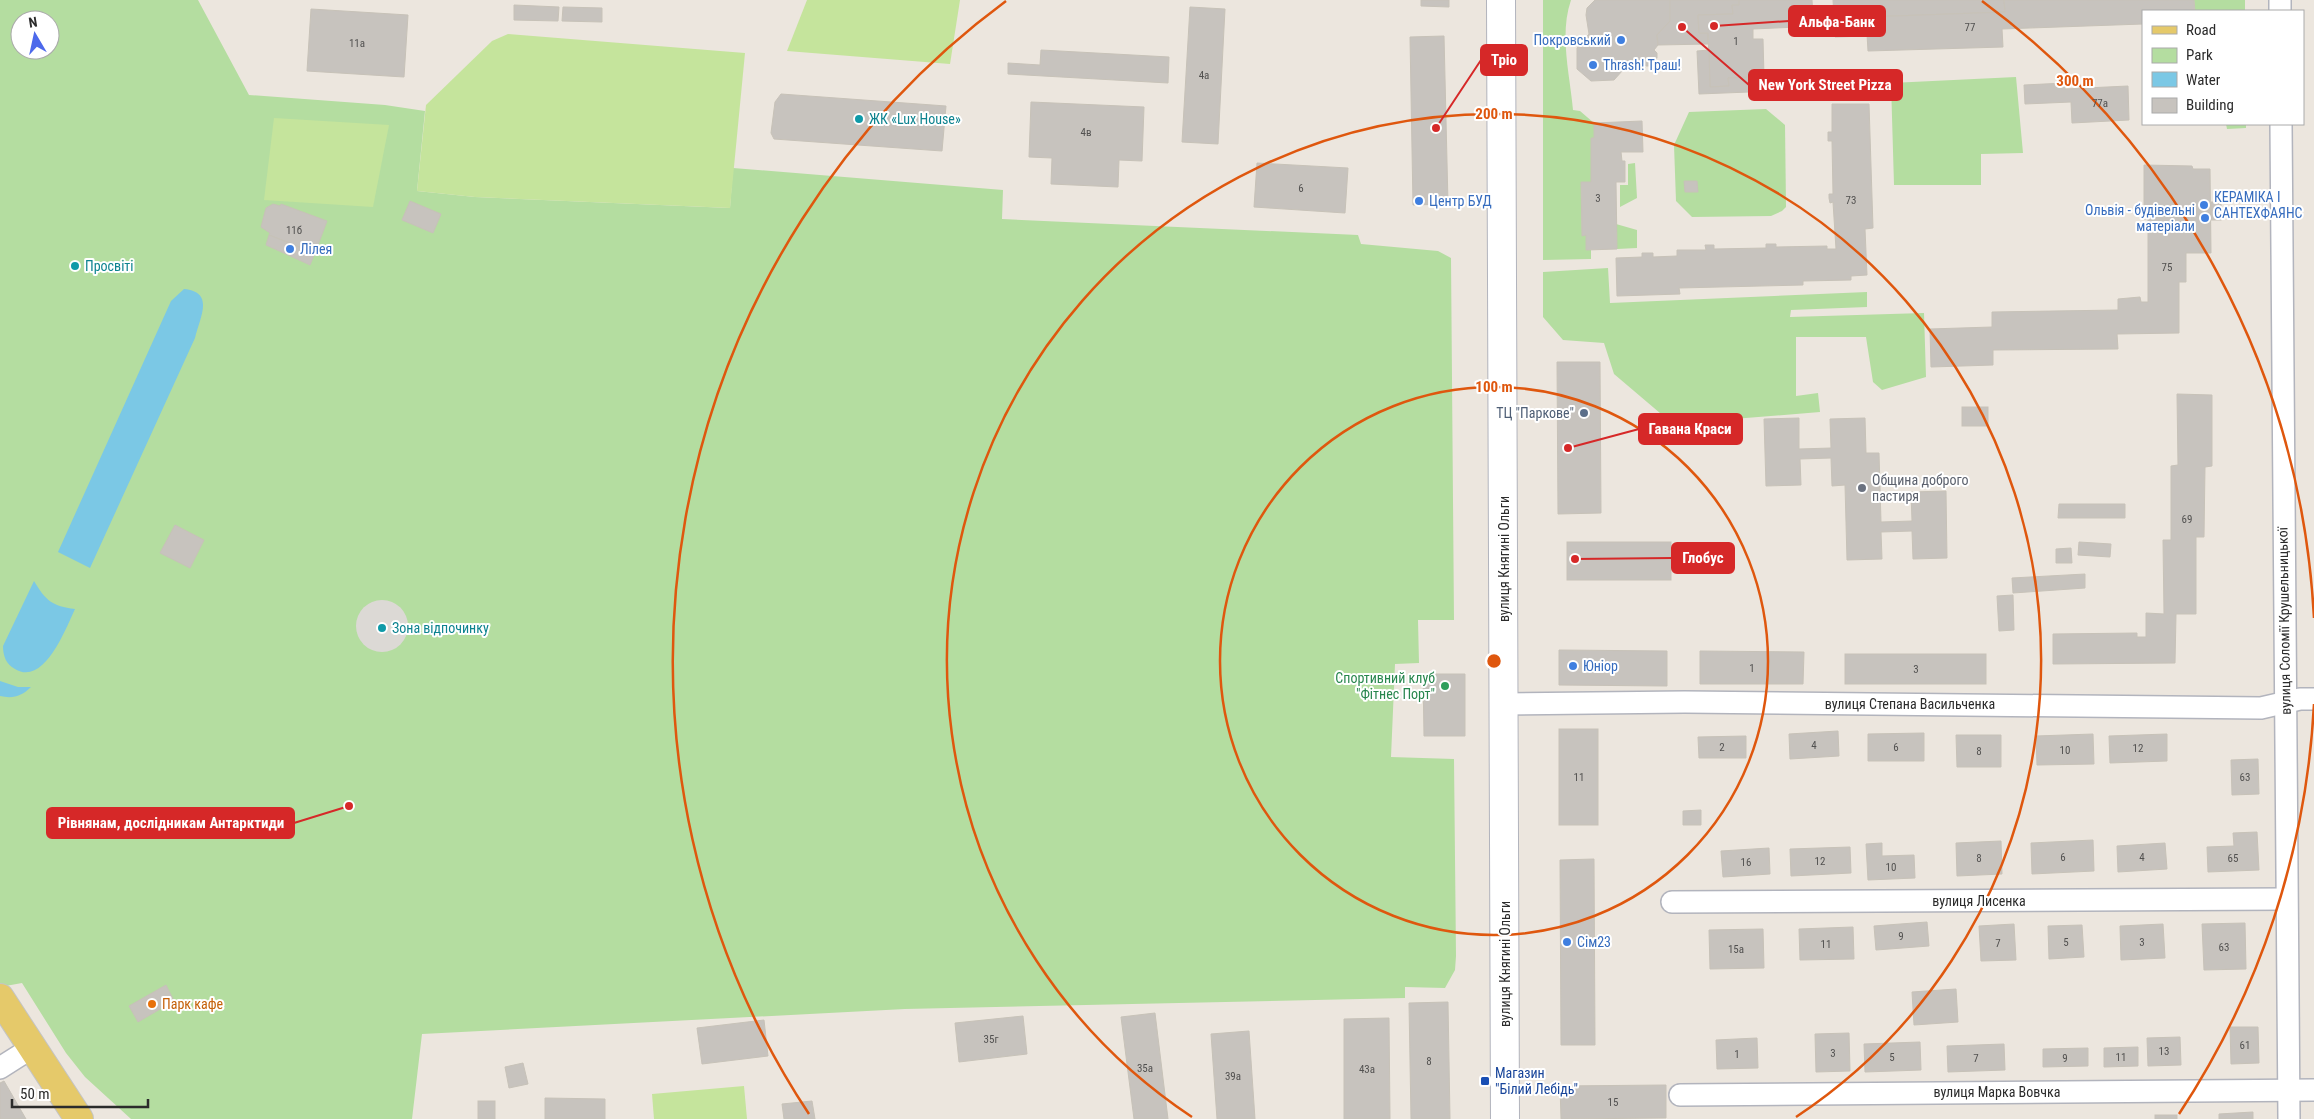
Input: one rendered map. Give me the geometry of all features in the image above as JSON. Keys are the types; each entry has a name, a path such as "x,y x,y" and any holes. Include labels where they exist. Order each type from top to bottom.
{"main road":[{"path":"0,998 79,1119"}],"street":[{"name":"вулиця Княгині Ольги","path":"1501,0 1506,1119"},
{"name":"вулиця Соломії Крушельницької","path":"2281,125 2289,1119"},
{"name":"вулиця Степана Васильченка","path":"1504,704 1685,702 2261,708 2300,699 2314,699"},
{"name":"вулиця Лисенка","path":"1672,902 2286,900"},
{"path":"0,1068 33,1047"},
{"name":"вулиця Марка Вовчка","path":"1680,1095 2314,1090"}],"green space":[{"path":"0,0 198,0 249,95 385,105 425,111 417,191 475,197 730,208 733,168 1003,190 1002,219 1358,235 1361,244 1438,251 1451,258 1454,620 1418,620 1419,663 1395,664 1391,757 1454,759 1456,956 1455,970 1445,988 1405,987 1405,998 905,1009 422,1034 412,1119 131,1119 85,1077 66,1053 22,983 0,987"},
{"path":"807,0 960,0 950,64 787,51"},
{"path":"1543,0 1571,0 1566,27 1566,41 1573,110 1580,111 1594,123 1594,138 1591,139 1591,182 1581,183 1582,235 1586,235 1586,250 1591,250 1591,259 1543,260"},
{"path":"2194,0 2245,0 2245,10 2195,10"},
{"path":"508,34 745,53 730,208 475,197 417,191 426,105 492,41"},
{"path":"2016,77 2023,153 1981,154 1981,185 1894,185 1891,83"},
{"path":"1766,109 1785,125 1786,207 1771,216 1692,217 1676,201 1674,145 1689,112"},
{"path":"274,118 389,125 373,207 264,200"},
{"path":"2226,125 2246,125 2246,128 2227,129"},
{"path":"1635,163 1637,198 1620,207 1620,185 1628,185 1628,164"},
{"path":"1616,224 1637,230 1637,248 1617,249"},
{"path":"1608,268 1610,303 1867,292 1867,307 1791,310 1790,317 1924,313 1926,377 1882,390 1873,382 1866,337 1796,337 1796,396 1818,393 1820,412 1696,422 1667,419 1614,374 1604,343 1563,340 1543,317 1543,272"},
{"path":"744,1086 747,1119 654,1119 652,1094"}],"shaded area":[{"name":"Зона відпочинку","path":"377,600 387,600 401,607 408,621 408,631 401,645 387,652 377,652 367,648 360,641 356,631 356,621 360,611 367,604"}],"water":[{"path":"184,289 194,291 200,295 202,300 202,314 195,338 90,568 58,552 171,301"},
{"path":"34,581 50,601 75,609 60,641 52,653 35,670 26,672 9,665 4,656 3,646"},
{"path":"0,681 18,687 31,687 17,696 0,696"}],"building":[{"path":"1421,0 1449,0 1449,7 1421,6"},
{"name":"Покровський","path":"1595,0 1670,0 1670,21 1657,35 1658,45 1654,50 1657,53 1657,58 1651,66 1646,66 1642,63 1637,70 1623,70 1614,80 1591,81 1577,69 1577,48 1589,34 1586,15 1587,8"},
{"path":"1670,0 1739,0 1739,5 1732,5 1733,14 1698,15 1699,33 1708,33 1708,44 1658,45 1657,35 1670,21"},
{"path":"1739,0 1812,0 1814,33 1798,34 1798,27 1753,29 1753,39 1763,39 1764,77 1728,78 1729,86 1710,87 1708,33 1699,33 1698,15 1733,14 1732,5 1739,5"},
{"path":"1833,0 2004,0 2005,12 1866,17 1867,36 1835,37"},
{"path":"2004,0 2194,0 2195,10 2142,10 2142,24 2002,29 2003,47 1868,51 1866,17 2005,12"},
{"path":"514,5 559,7 558,21 514,20"},
{"path":"563,7 602,8 602,22 562,21"},
{"path":"1190,7 1225,9 1218,144 1182,142"},
{"path":"311,9 408,15 404,77 307,71"},
{"path":"1444,36 1448,204 1413,205 1410,37"},
{"path":"1041,50 1169,57 1168,83 1008,74 1008,63 1040,65"},
{"path":"1709,50 1710,87 1729,86 1728,78 1748,77 1749,92 1699,94 1697,51"},
{"path":"2065,83 2065,89 2128,86 2129,120 2072,123 2071,102 2025,104 2024,85"},
{"name":"ЖК «Lux House»","path":"781,94 946,106 942,151 774,139 771,133 775,102"},
{"path":"1031,102 1144,107 1142,161 1119,160 1118,187 1051,184 1052,158 1029,157"},
{"path":"1832,104 1869,104 1873,228 1865,229 1867,275 1851,276 1851,280 1803,281 1803,285 1679,288 1680,294 1617,296 1616,258 1642,257 1642,253 1653,253 1653,257 1677,256 1677,250 1706,250 1705,245 1714,245 1714,249 1766,248 1766,244 1776,244 1776,247 1827,246 1827,249 1836,249 1833,202 1830,203 1829,198 1829,194 1833,194 1832,141 1828,141 1828,132 1832,132"},
{"path":"1642,121 1643,152 1621,152 1622,161 1625,161 1625,182 1616,182 1617,249 1586,250 1586,235 1582,236 1581,182 1591,182 1591,138 1594,138 1594,123"},
{"path":"1257,163 1348,168 1345,213 1254,207"},
{"path":"2144,165 2192,166 2193,169 2210,169 2211,253 2186,253 2186,282 2179,282 2179,333 2117,334 2118,349 1993,350 1993,365 1931,367 1930,329 1992,327 1992,312 2118,310 2118,299 2140,297 2141,302 2148,302 2148,219 2144,219"},
{"path":"1684,181 1697,181 1698,192 1685,192"},
{"path":"410,201 441,214 433,233 402,220"},
{"path":"2211,202 2221,202 2221,220 2211,220"},
{"path":"273,204 280,206 281,204 327,221 315,253 269,235 270,233 261,227 266,208"},
{"name":"Лілея","path":"269,235 315,253 310,265 266,245"},
{"path":"1557,362 1600,362 1601,513 1558,514"},
{"path":"2177,394 2212,395 2212,466 2205,467 2204,537 2196,537 2196,614 2176,614 2175,663 2053,664 2053,634 2137,633 2137,637 2146,637 2146,613 2164,614 2163,540 2171,540 2171,466 2178,465"},
{"path":"1962,407 1988,407 1988,426 1962,426"},
{"name":"Община доброго пастиря","path":"1799,418 1799,449 1831,448 1830,419 1865,418 1866,453 1879,453 1881,522 1912,521 1911,492 1946,491 1947,558 1913,559 1912,531 1881,532 1882,559 1847,560 1845,485 1832,486 1831,458 1800,459 1801,485 1766,486 1764,419"},
{"path":"2059,504 2125,504 2125,518 2058,518"},
{"path":"175,525 204,540 190,568 160,553"},
{"path":"1567,542 1671,542 1671,580 1567,580"},
{"path":"2079,542 2111,544 2110,557 2078,555"},
{"path":"2071,548 2072,563 2056,563 2056,549"},
{"path":"2085,574 2085,588 2013,593 2012,578"},
{"path":"2013,595 2014,630 1999,631 1997,596"},
{"path":"1559,650 1667,651 1667,686 1559,685"},
{"path":"1700,651 1804,652 1803,684 1700,684"},
{"path":"1845,654 1986,654 1986,684 1845,684"},
{"path":"1423,674 1465,674 1465,736 1424,736"},
{"path":"1559,729 1598,729 1598,825 1559,825"},
{"path":"1838,731 1839,756 1790,759 1789,734"},
{"path":"1924,733 1924,761 1868,761 1868,734"},
{"path":"2093,734 2094,764 2037,765 2036,736"},
{"path":"2167,734 2167,761 2110,763 2109,736"},
{"path":"1956,735 2001,735 2001,767 1957,767"},
{"path":"1746,736 1746,758 1699,758 1698,737"},
{"path":"2258,759 2259,794 2232,795 2231,760"},
{"path":"1701,810 1701,825 1683,825 1683,811"},
{"path":"2257,832 2259,870 2208,872 2207,847 2234,846 2233,833"},
{"path":"2093,840 2094,871 2032,874 2031,843"},
{"path":"2001,841 2002,874 1957,876 1956,843"},
{"path":"1882,843 1882,856 1914,855 1915,878 1868,880 1866,844"},
{"path":"2165,843 2167,869 2118,872 2117,846"},
{"path":"1850,847 1851,873 1791,876 1790,849"},
{"path":"1769,848 1770,874 1723,877 1721,851"},
{"path":"1594,859 1595,1045 1561,1045 1560,860"},
{"path":"1927,922 1929,946 1876,950 1874,926"},
{"path":"2245,923 2246,969 2204,970 2202,924"},
{"path":"2014,924 2016,960 1981,961 1979,926"},
{"path":"2163,924 2165,958 2121,960 2120,926"},
{"path":"2082,925 2084,957 2049,959 2048,926"},
{"path":"1853,927 1854,959 1800,960 1799,929"},
{"path":"1763,929 1764,968 1710,969 1709,930"},
{"name":"Парк кафе","path":"166,985 174,1001 138,1022 129,1006"},
{"path":"1956,989 1958,1022 1914,1025 1912,992"},
{"path":"1448,1002 1450,1119 1411,1119 1409,1003"},
{"path":"1155,1013 1168,1119 1134,1119 1121,1017"},
{"path":"1023,1016 1027,1054 959,1062 955,1023"},
{"path":"1389,1018 1390,1119 1344,1119 1344,1019"},
{"path":"764,1020 768,1056 702,1064 697,1028"},
{"path":"2230,1027 2258,1027 2259,1063 2231,1064"},
{"path":"1249,1031 1255,1119 1217,1119 1211,1034"},
{"path":"1849,1033 1850,1071 1816,1072 1815,1034"},
{"path":"2180,1037 2181,1065 2148,1066 2147,1038"},
{"path":"1757,1038 1758,1068 1717,1069 1716,1040"},
{"path":"1920,1042 1921,1070 1865,1072 1864,1044"},
{"path":"2004,1044 2005,1070 1948,1072 1947,1046"},
{"path":"2138,1047 2138,1066 2104,1067 2104,1048"},
{"path":"2088,1048 2088,1066 2043,1067 2043,1049"},
{"path":"523,1063 528,1084 509,1088 505,1067"},
{"path":"4,1081 26,1119 0,1119 0,1083"},
{"path":"1666,1085 1666,1118 1561,1119 1560,1086"},
{"path":"545,1098 605,1099 605,1119 545,1119"},
{"path":"478,1101 495,1101 495,1119 478,1119"},
{"path":"812,1101 815,1119 784,1119 782,1104"},
{"path":"2253,1112 2253,1119 2219,1119 2219,1114"},
{"path":"2155,1115 2177,1115 2177,1119 2155,1119"}],"place":[{"name":"Альфа-Банк","path":"1714,26"},
{"name":"New York Street Pizza","path":"1682,27"},
{"name":"Покровський","path":"1621,40"},
{"name":"Thrash! Траш!","path":"1593,65"},
{"name":"ЖК «Lux House»","path":"859,119"},
{"name":"Тріо","path":"1436,128"},
{"name":"Центр БУД","path":"1419,201"},
{"name":"КЕРАМІКА І САНТЕХФАЯНС","path":"2204,205"},
{"name":"Ольвія - будівельні матеріали","path":"2205,218"},
{"name":"Лілея","path":"290,249"},
{"name":"Просвіті","path":"75,266"},
{"name":"ТЦ \"Паркове\"","path":"1584,413"},
{"name":"Гавана Краси","path":"1568,448"},
{"name":"Община доброго пастиря","path":"1862,488"},
{"name":"Глобус","path":"1575,559"},
{"name":"Зона відпочинку","path":"382,628"},
{"name":"Юніор","path":"1573,666"},
{"name":"Спортивний клуб \"Фітнес Порт\"","path":"1445,686"},
{"name":"Рівнянам, дослідникам Антарктиди","path":"349,806"},
{"name":"Сім23","path":"1567,942"},
{"name":"Парк кафе","path":"152,1004"},
{"name":"Магазин \"Білий Лебідь\"","path":"1485,1081"}]}
